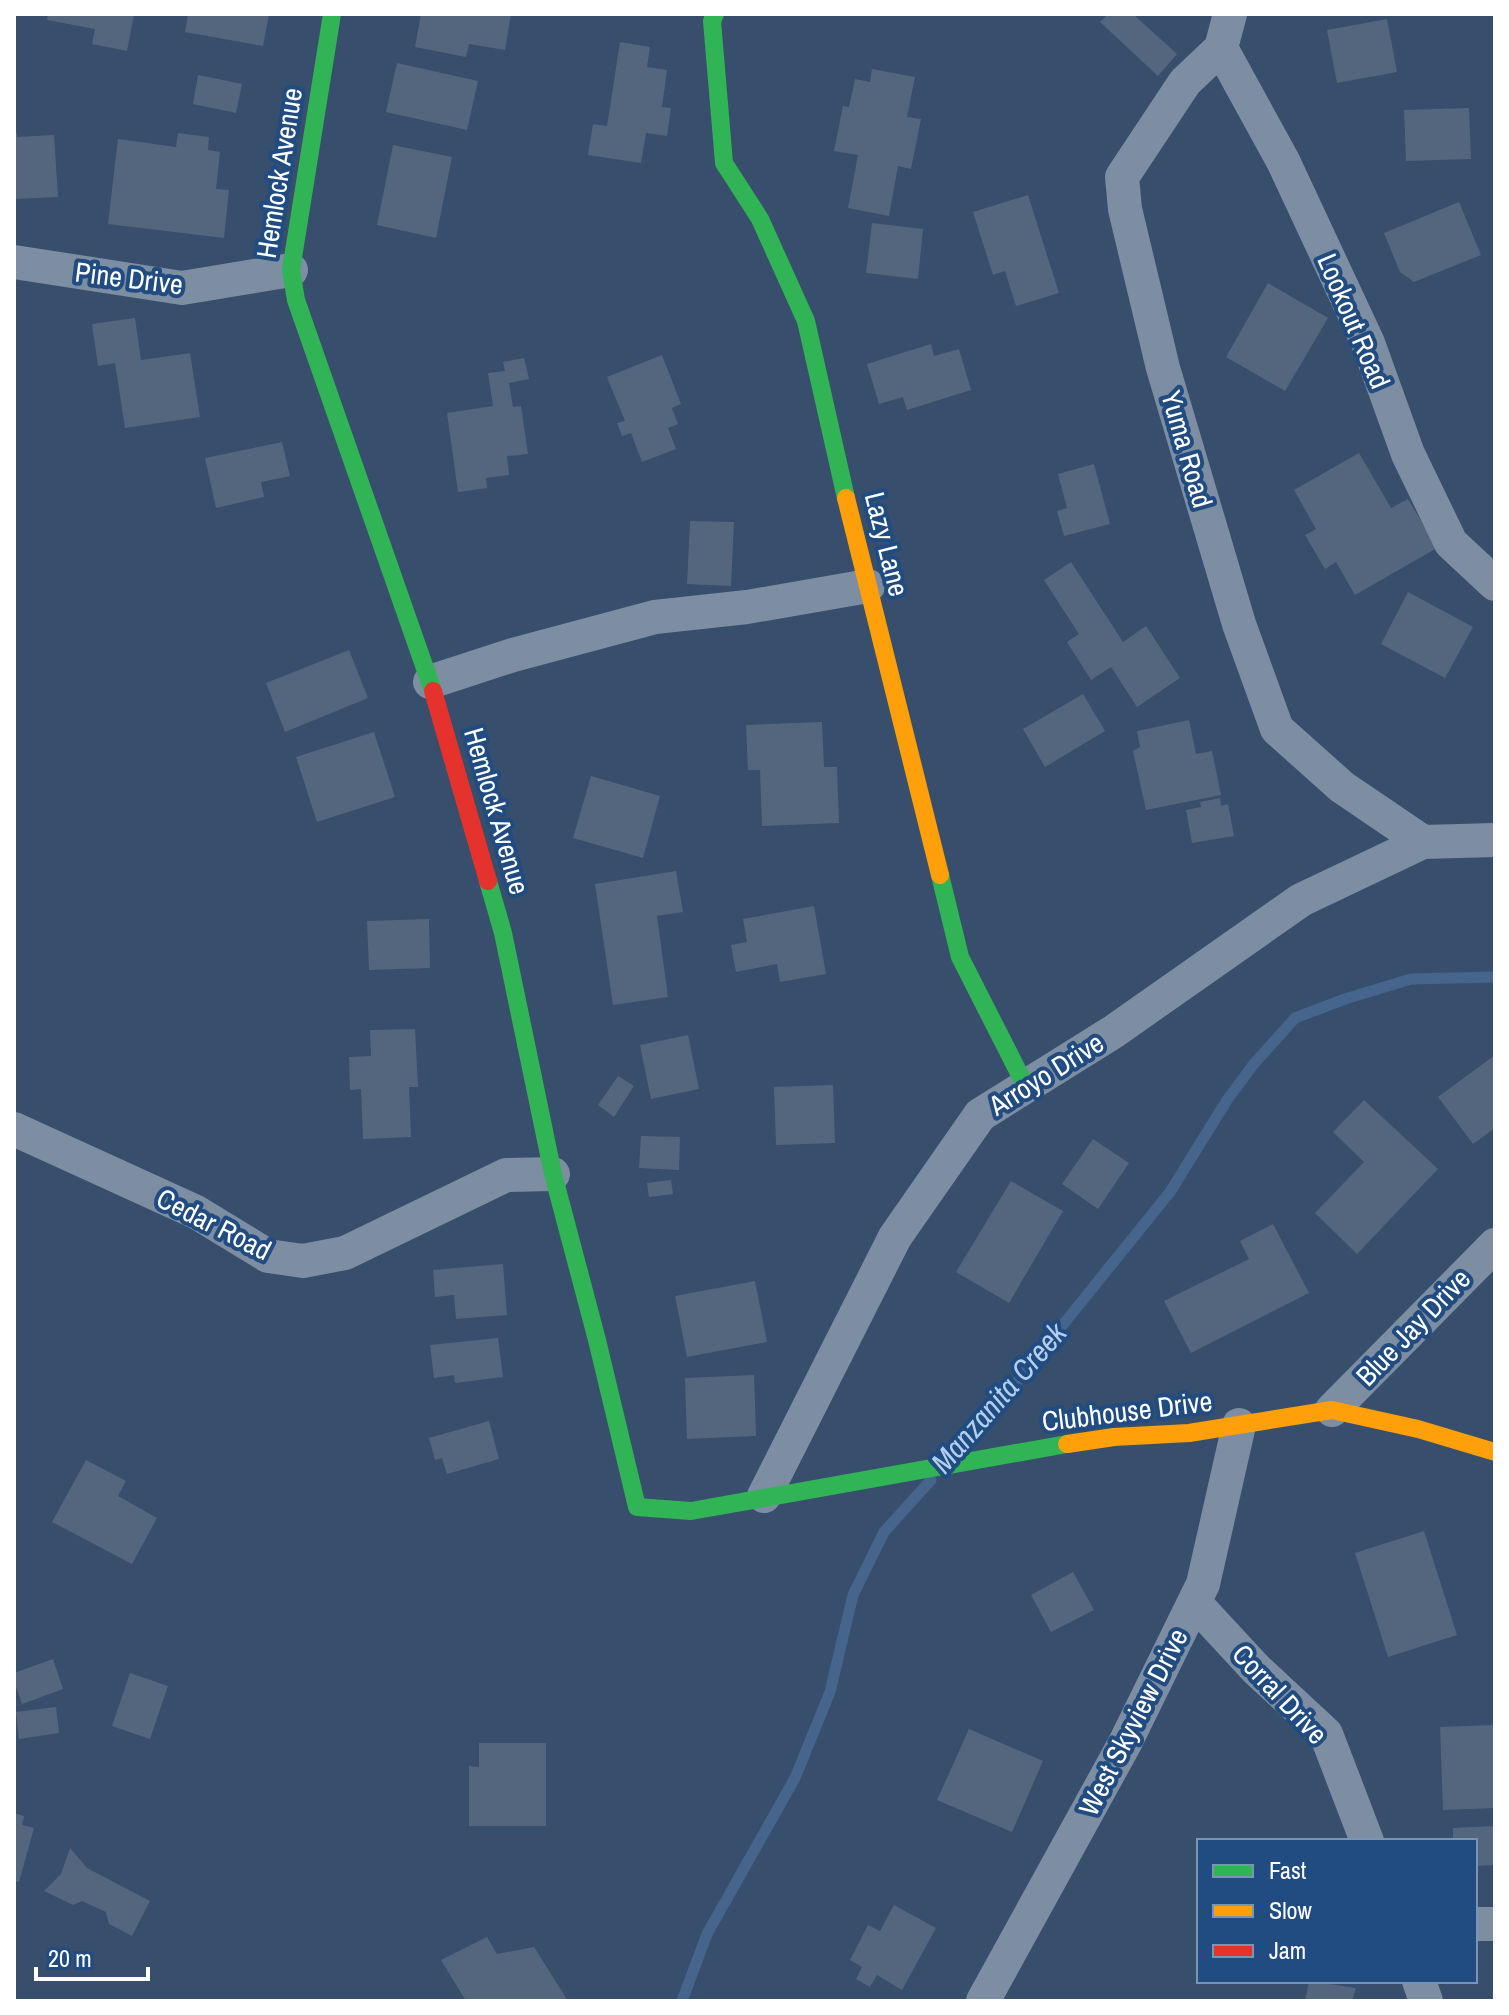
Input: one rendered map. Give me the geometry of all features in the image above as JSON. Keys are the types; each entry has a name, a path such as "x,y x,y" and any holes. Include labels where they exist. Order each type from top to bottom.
{"street":[{"name":"Hemlock Avenue","path":"332,14 291,270 296,300 430,682 503,933 553,1174 637,1507 691,1511 764,1496"},
{"name":"Lazy Lane","path":"715,14 712,21 724,163 760,219 806,321 960,957 1026,1087"},
{"path":"1221,48 1230,14"},
{"name":"Lookout Road","path":"1221,48 1283,161 1368,343 1408,454 1451,543 1495,584"},
{"name":"Yuma Road","path":"1221,48 1185,82 1122,177 1125,209 1163,368 1239,624 1277,729 1342,787 1423,842"},
{"name":"Pine Drive","path":"14,262 182,288 291,270"},
{"path":"430,682 513,655 655,617 747,607 868,586"},
{"name":"Arroyo Drive","path":"764,1496 895,1237 980,1115 1113,1032 1301,900 1423,842 1495,840"},
{"name":"Cedar Road","path":"14,1129 196,1212 268,1256 303,1261 345,1253 506,1175 553,1174"},
{"name":"Blue Jay Drive","path":"1332,1410 1495,1245"},
{"name":"Clubhouse Drive","path":"764,1496 1114,1437 1189,1433 1332,1410 1418,1429 1495,1452"},
{"name":"West Skyview Drive","path":"983,2001 1125,1743 1203,1584 1239,1425"},
{"name":"Corral Drive","path":"1194,1602 1256,1669 1326,1734 1366,1839"}],"building":[{"path":"48,14 134,14 127,51 92,44 95,29 47,20"},
{"path":"188,14 269,14 263,46 185,32"},
{"path":"421,14 511,14 505,50 469,44 466,57 415,47"},
{"path":"1108,14 1133,14 1177,54 1158,76 1100,22"},
{"path":"1387,19 1397,72 1337,83 1327,30"},
{"path":"620,42 650,47 647,67 667,70 662,107 671,108 667,136 646,133 641,163 588,155 593,124 607,126"},
{"path":"397,63 478,81 467,130 386,112"},
{"path":"872,69 915,77 907,117 921,119 911,169 898,166 889,216 848,208 858,155 834,151 843,106 849,107 855,79 870,82"},
{"path":"198,75 242,84 236,113 193,104"},
{"path":"1469,108 1471,159 1406,161 1404,110"},
{"path":"17,133 17,137 54,135 58,197 14,199 14,134"},
{"path":"178,133 209,137 208,150 220,152 216,189 229,190 224,238 108,224 118,139 176,147"},
{"path":"393,145 452,157 436,238 377,225"},
{"path":"1028,195 1059,293 1016,306 1005,271 993,275 973,212"},
{"path":"1459,202 1481,255 1414,282 1400,272 1384,233"},
{"path":"872,223 923,229 918,279 866,273"},
{"path":"1268,283 1328,318 1285,391 1226,357"},
{"path":"135,318 141,360 190,353 200,417 125,428 115,363 98,366 92,324"},
{"path":"931,344 934,356 959,349 971,390 907,410 903,397 879,404 867,364"},
{"path":"662,355 681,404 672,408 678,424 668,428 676,449 642,462 631,433 622,436 617,423 625,421 607,377"},
{"path":"524,358 529,379 509,383 513,407 521,406 528,454 507,456 509,475 486,478 487,488 458,492 447,413 493,406 488,373 505,371 503,362"},
{"path":"282,442 290,476 261,482 264,497 216,508 205,458"},
{"path":"1359,453 1391,508 1408,499 1437,548 1355,595 1336,562 1325,569 1305,535 1316,529 1294,490"},
{"path":"1094,464 1110,524 1064,536 1057,511 1067,508 1058,474"},
{"path":"690,521 734,522 731,586 687,584"},
{"path":"1071,562 1123,642 1146,626 1180,678 1137,707 1111,667 1091,680 1067,642 1079,634 1044,580"},
{"path":"1408,592 1473,627 1445,678 1381,644"},
{"path":"349,650 368,698 285,732 266,683"},
{"path":"1083,694 1105,731 1045,767 1023,729"},
{"path":"1189,720 1196,754 1212,751 1221,795 1146,810 1133,751 1140,747 1137,731"},
{"path":"822,722 824,767 837,767 839,823 762,826 760,770 748,770 746,725"},
{"path":"374,732 395,797 317,822 296,757"},
{"path":"591,776 660,796 643,858 573,838"},
{"path":"1220,798 1221,806 1228,804 1234,836 1192,843 1186,810 1201,807 1200,802"},
{"path":"676,871 683,912 657,916 668,997 613,1005 595,884"},
{"path":"814,906 826,974 780,982 777,964 736,972 731,945 747,942 743,919"},
{"path":"429,919 430,968 369,970 367,921"},
{"path":"415,1029 418,1087 409,1087 411,1137 363,1139 361,1089 350,1090 349,1057 371,1056 370,1030"},
{"path":"688,1035 699,1089 651,1099 640,1045"},
{"path":"1495,1055 1495,1128 1473,1144 1438,1097"},
{"path":"618,1076 634,1086 614,1117 598,1105"},
{"path":"833,1085 835,1143 776,1145 774,1087"},
{"path":"1364,1100 1438,1169 1357,1254 1315,1213 1364,1162 1333,1132"},
{"path":"641,1136 680,1137 679,1170 639,1168"},
{"path":"1093,1139 1129,1163 1098,1209 1062,1184"},
{"path":"671,1180 673,1194 649,1197 647,1183"},
{"path":"1011,1181 1063,1211 1009,1303 956,1272"},
{"path":"1273,1224 1309,1293 1191,1353 1164,1301 1249,1259 1240,1241"},
{"path":"503,1264 507,1315 456,1319 454,1295 435,1297 433,1270"},
{"path":"755,1281 767,1342 687,1357 675,1296"},
{"path":"498,1338 503,1377 455,1383 454,1375 434,1378 430,1345"},
{"path":"754,1375 756,1436 687,1439 685,1378"},
{"path":"489,1421 499,1459 447,1474 442,1458 435,1460 429,1438"},
{"path":"86,1460 126,1481 118,1496 157,1518 132,1564 52,1522"},
{"path":"1424,1531 1457,1635 1388,1657 1355,1553"},
{"path":"1073,1572 1094,1610 1051,1632 1031,1595"},
{"path":"53,1659 63,1689 22,1704 14,1673"},
{"path":"130,1673 168,1686 150,1739 112,1726"},
{"path":"56,1707 59,1733 19,1739 16,1712"},
{"path":"1493,1725 1495,1808 1443,1810 1440,1727"},
{"path":"969,1729 1043,1761 1012,1832 937,1800"},
{"path":"479,1743 546,1743 546,1826 469,1826 469,1766 479,1767"},
{"path":"14,1813 24,1816 22,1825 34,1828 19,1882 14,1881"},
{"path":"1495,1826 1495,1865 1477,1866 1477,1839 1453,1839 1453,1828"},
{"path":"70,1848 87,1868 150,1901 132,1936 109,1924 106,1912 82,1901 73,1905 44,1891 61,1874"},
{"path":"894,1905 936,1928 902,1990 877,1975 870,1987 856,1979 862,1967 850,1960 868,1925 880,1931"},
{"path":"487,1937 497,1954 534,1947 568,2001 466,2001 441,1960"},
{"path":"1309,1983 1356,1988 1352,2001 1305,2001"}],"waterway":[{"name":"Manzanita Creek","path":"961,1446 995,1409 1170,1192 1227,1100 1295,1018 1411,979 1495,977"},
{"name":"Manzanita Creek","path":"682,2001 707,1934 795,1778 830,1692 853,1595 884,1532 931,1480"}],"traffic: fast":[{"path":"332,14 291,270 296,300 433,691"},
{"path":"715,14 712,21 724,163 760,219 806,321 846,498"},
{"path":"940,875 960,957 1026,1087"},
{"path":"488,881 503,933 553,1174 637,1507 691,1511 1067,1444"}],"traffic: slow":[{"path":"846,498 940,875"},
{"path":"1067,1444 1114,1437 1189,1433 1332,1410 1418,1429 1495,1452"}],"traffic: jam":[{"path":"433,691 488,881"}]}
